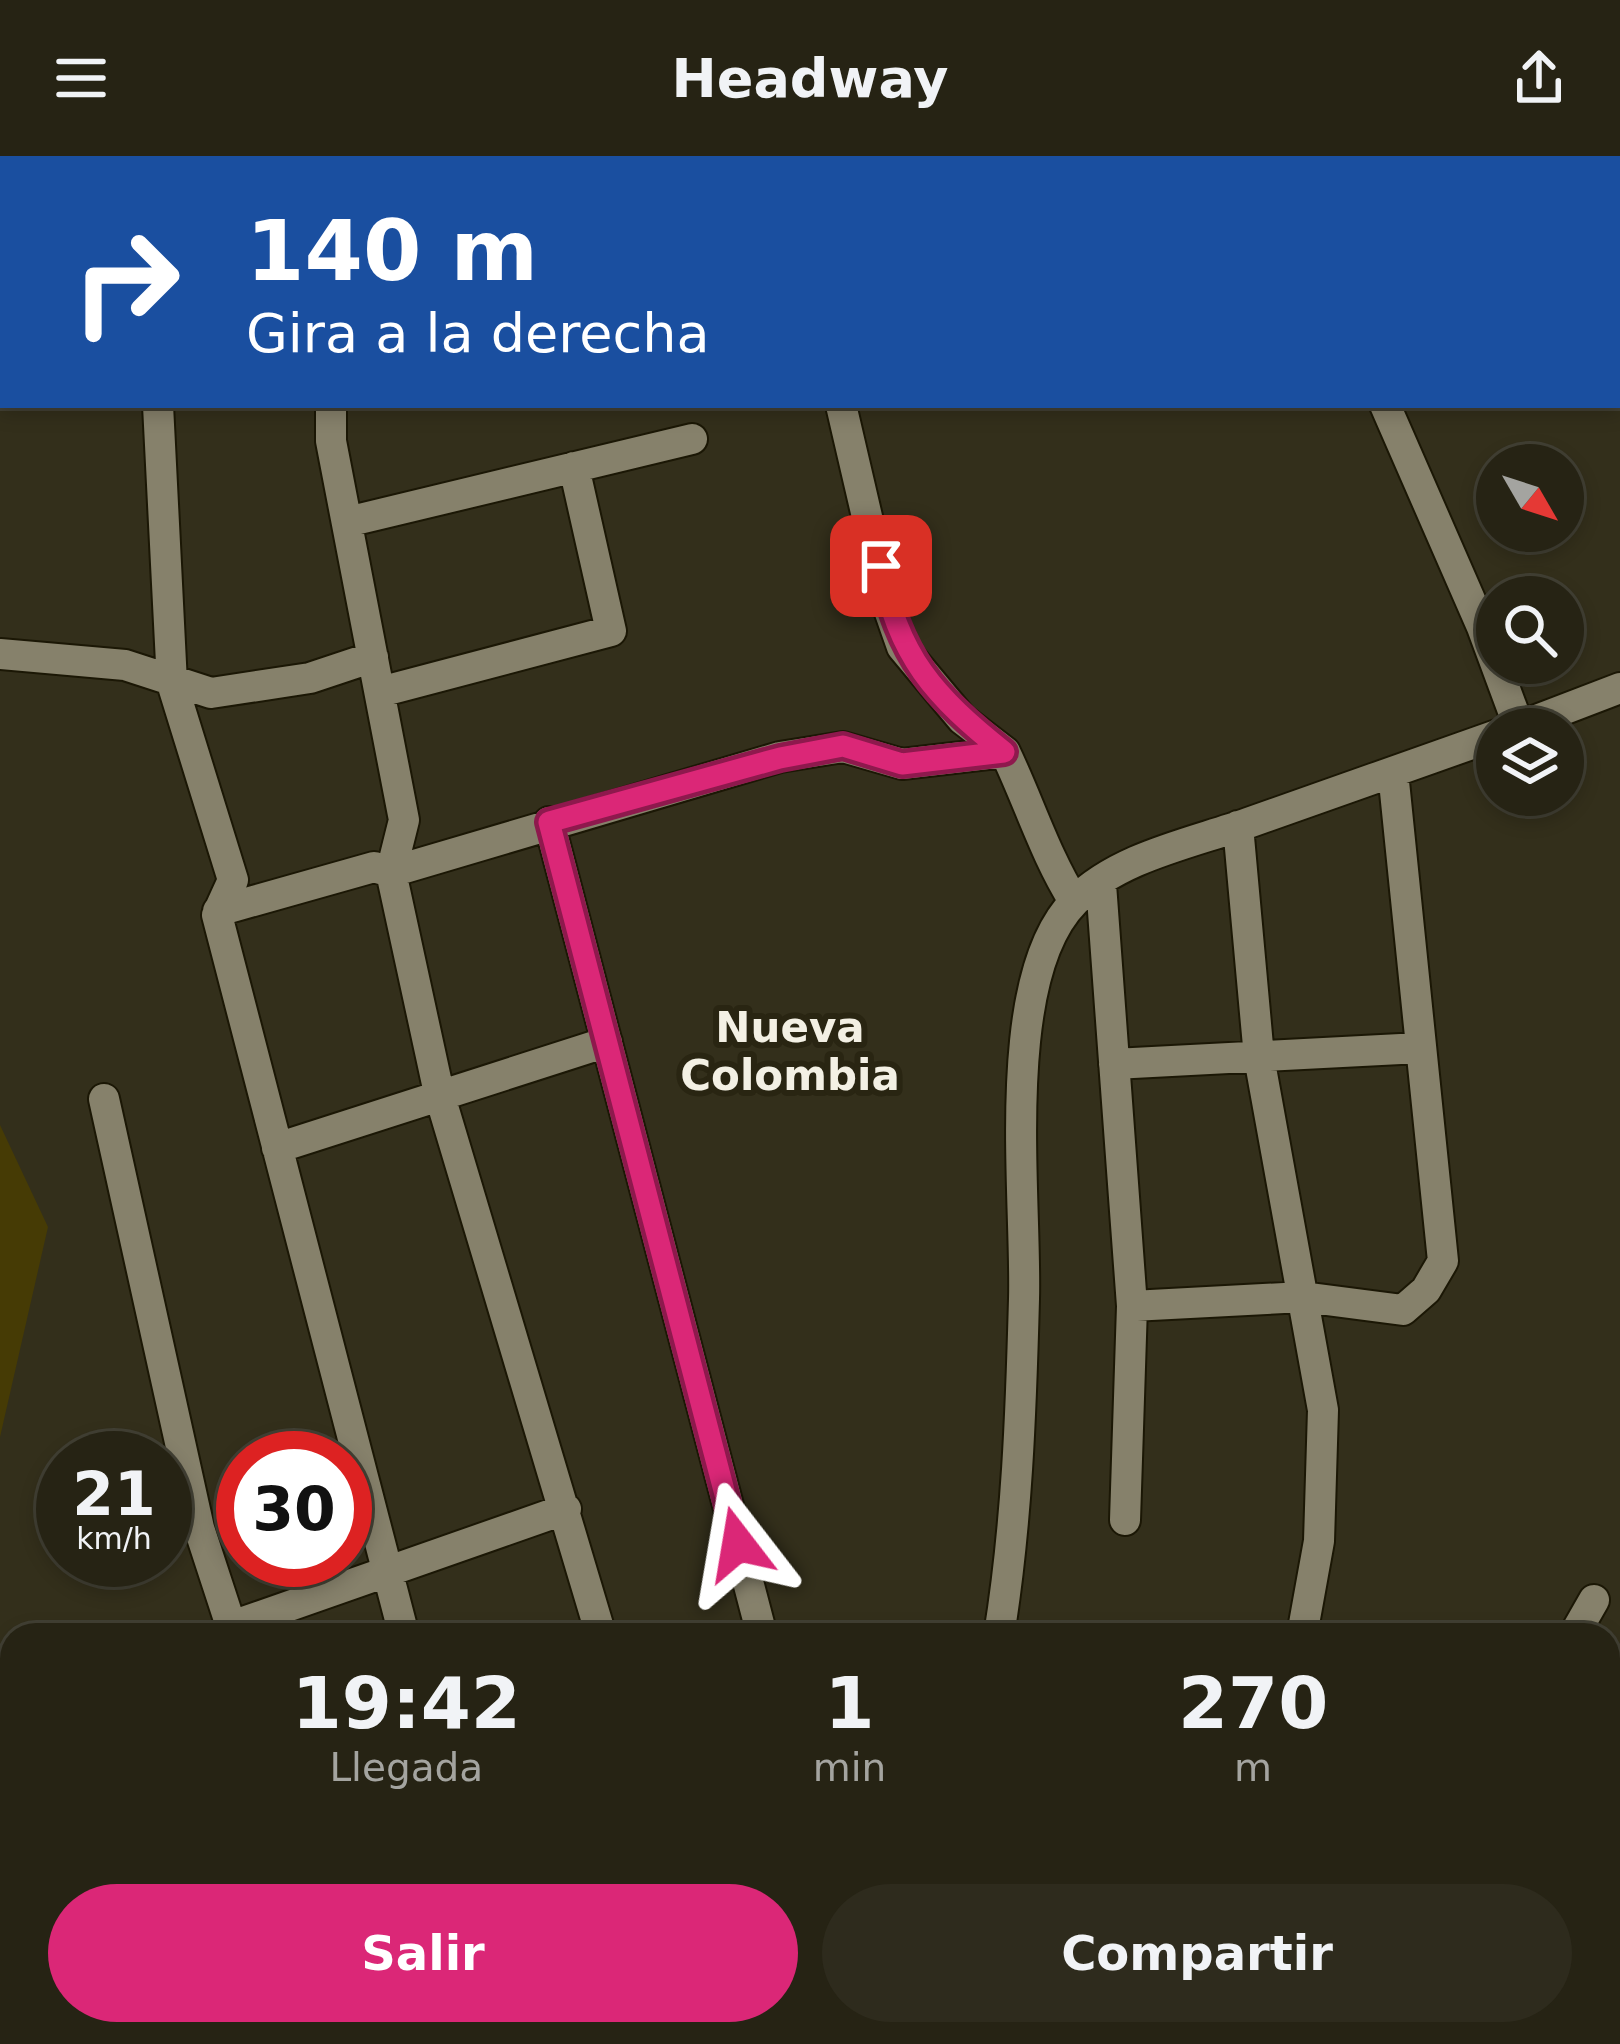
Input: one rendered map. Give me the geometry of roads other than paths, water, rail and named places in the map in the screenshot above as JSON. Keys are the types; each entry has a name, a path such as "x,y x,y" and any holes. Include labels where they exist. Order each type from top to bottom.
{"street":[{"path":"158,408 172,683 233,880 218,911 401,1623"},
{"path":"331,408 331,441 404,820 391,872 439,1093 598,1623"},
{"path":"843,408 902,647 962,718 1004,752 1037,817 1053,868 1074,902"},
{"path":"1386,408 1482,627 1504,708"},
{"path":"347,522 692,439"},
{"path":"380,692 611,632 574,467"},
{"path":"0,654 125,665 211,693 310,678 373,657"},
{"path":"1568,708 1620,688"},
{"path":"1001,1623 1010,1569 1020,1423 1025,1269 1018,1120 1039,961 1074,902 1130,865 1476,742"},
{"path":"218,911 374,867 391,872 780,758 843,746 902,764 1004,752"},
{"path":"1132,1306 1303,1298 1403,1310 1426,1290 1443,1262 1442,1215 1420,1048 1394,772"},
{"path":"549,822 759,1623"},
{"path":"1238,826 1259,1057 1323,1410 1319,1540 1304,1623"},
{"path":"1100,884 1132,1306 1125,1520"},
{"path":"278,1148 608,1042"},
{"path":"1114,1064 1420,1048"},
{"path":"104,1099 199,1528 230,1623"},
{"path":"253,1623 566,1509"},
{"path":"1581,1623 1594,1600"}],"district":[{"name":"Nueva Colombia","path":"790,1051"}]}
